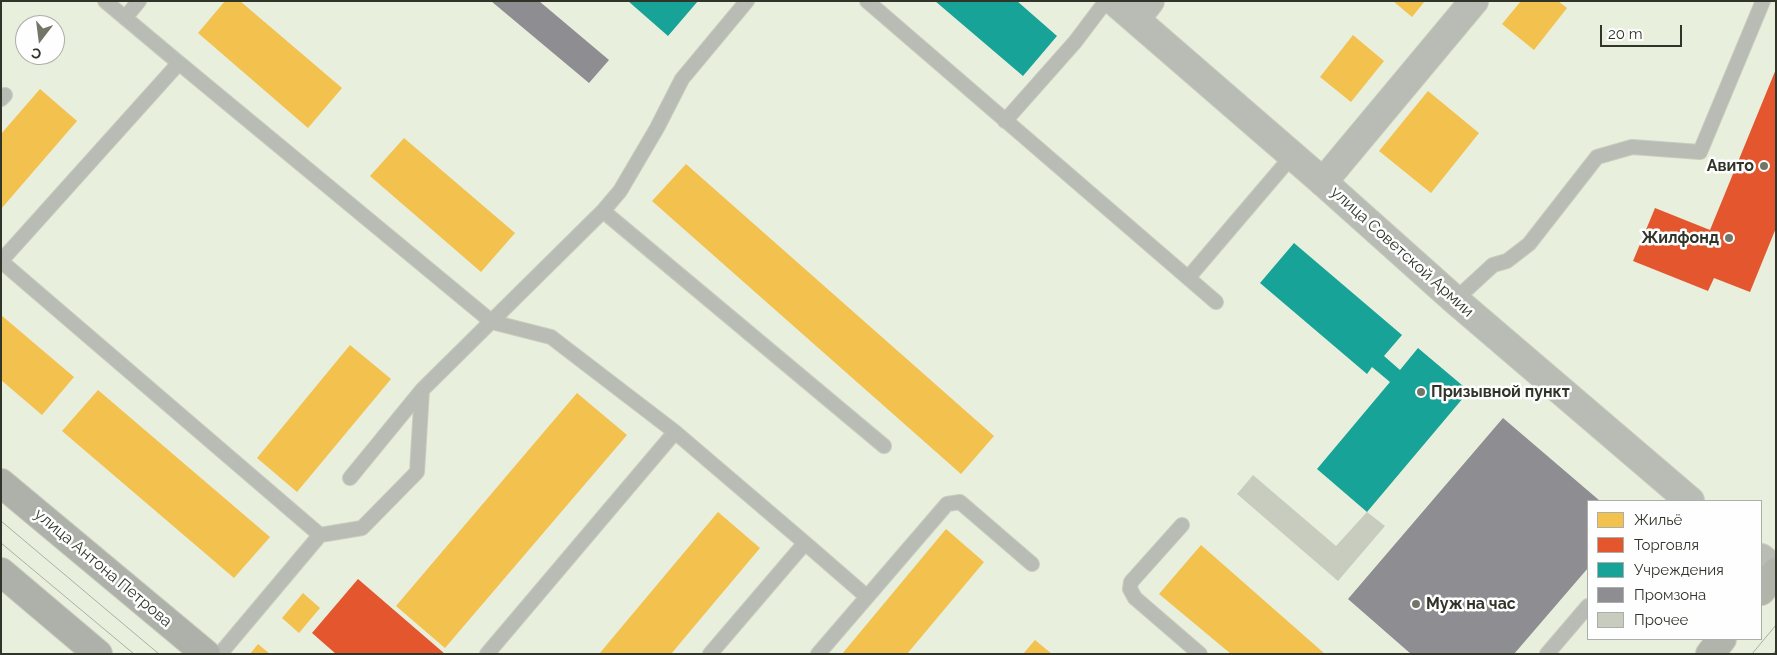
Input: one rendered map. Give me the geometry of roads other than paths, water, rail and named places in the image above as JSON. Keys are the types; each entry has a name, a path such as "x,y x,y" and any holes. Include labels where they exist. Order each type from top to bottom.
{"main road":[{"name":"улица Антона Петрова","path":"1,483 206,654"},
{"path":"1762,590 1776,571"},
{"path":"1,572 98,654"},
{"path":"1710,654 1721,640"}],"street":[{"name":"улица Советской Армии","path":"1114,1 1143,10 1292,156 1455,300 1689,500"},
{"path":"1323,182 1474,1"},
{"path":"1762,559 1776,571"}],"lane":[{"path":"105,1 492,322 551,337 675,432 866,596"},
{"path":"125,18 139,1"},
{"path":"350,478 422,390 604,211 620,191 657,128 682,79 747,1"},
{"path":"867,1 1216,302"},
{"path":"1004,121 1075,42 1106,1"},
{"path":"1455,300 1493,265 1507,260 1529,244 1597,157 1632,147 1700,152 1763,1"},
{"path":"179,63 2,261 320,534"},
{"path":"1188,278 1292,156"},
{"path":"604,211 884,446"},
{"path":"220,654 320,534 362,528 417,472 422,390"},
{"path":"487,654 675,432"},
{"path":"818,654 947,504 960,502 1032,564"},
{"path":"1182,525 1131,582 1130,588 1135,598 1200,654"},
{"path":"710,654 805,543"},
{"path":"1547,654 1587,607"}],"tram line":[{"path":"1,521 159,654"},
{"path":"1,543 134,654"},
{"path":"1752,654 1776,625"},
{"path":"1773,654 1776,650"}],"place":[{"name":"Авито","path":"1764,166"},
{"name":"Жилфонд","path":"1729,238"},
{"name":"Призывной пункт","path":"1421,392"},
{"name":"Муж на час","path":"1416,604"}]}
